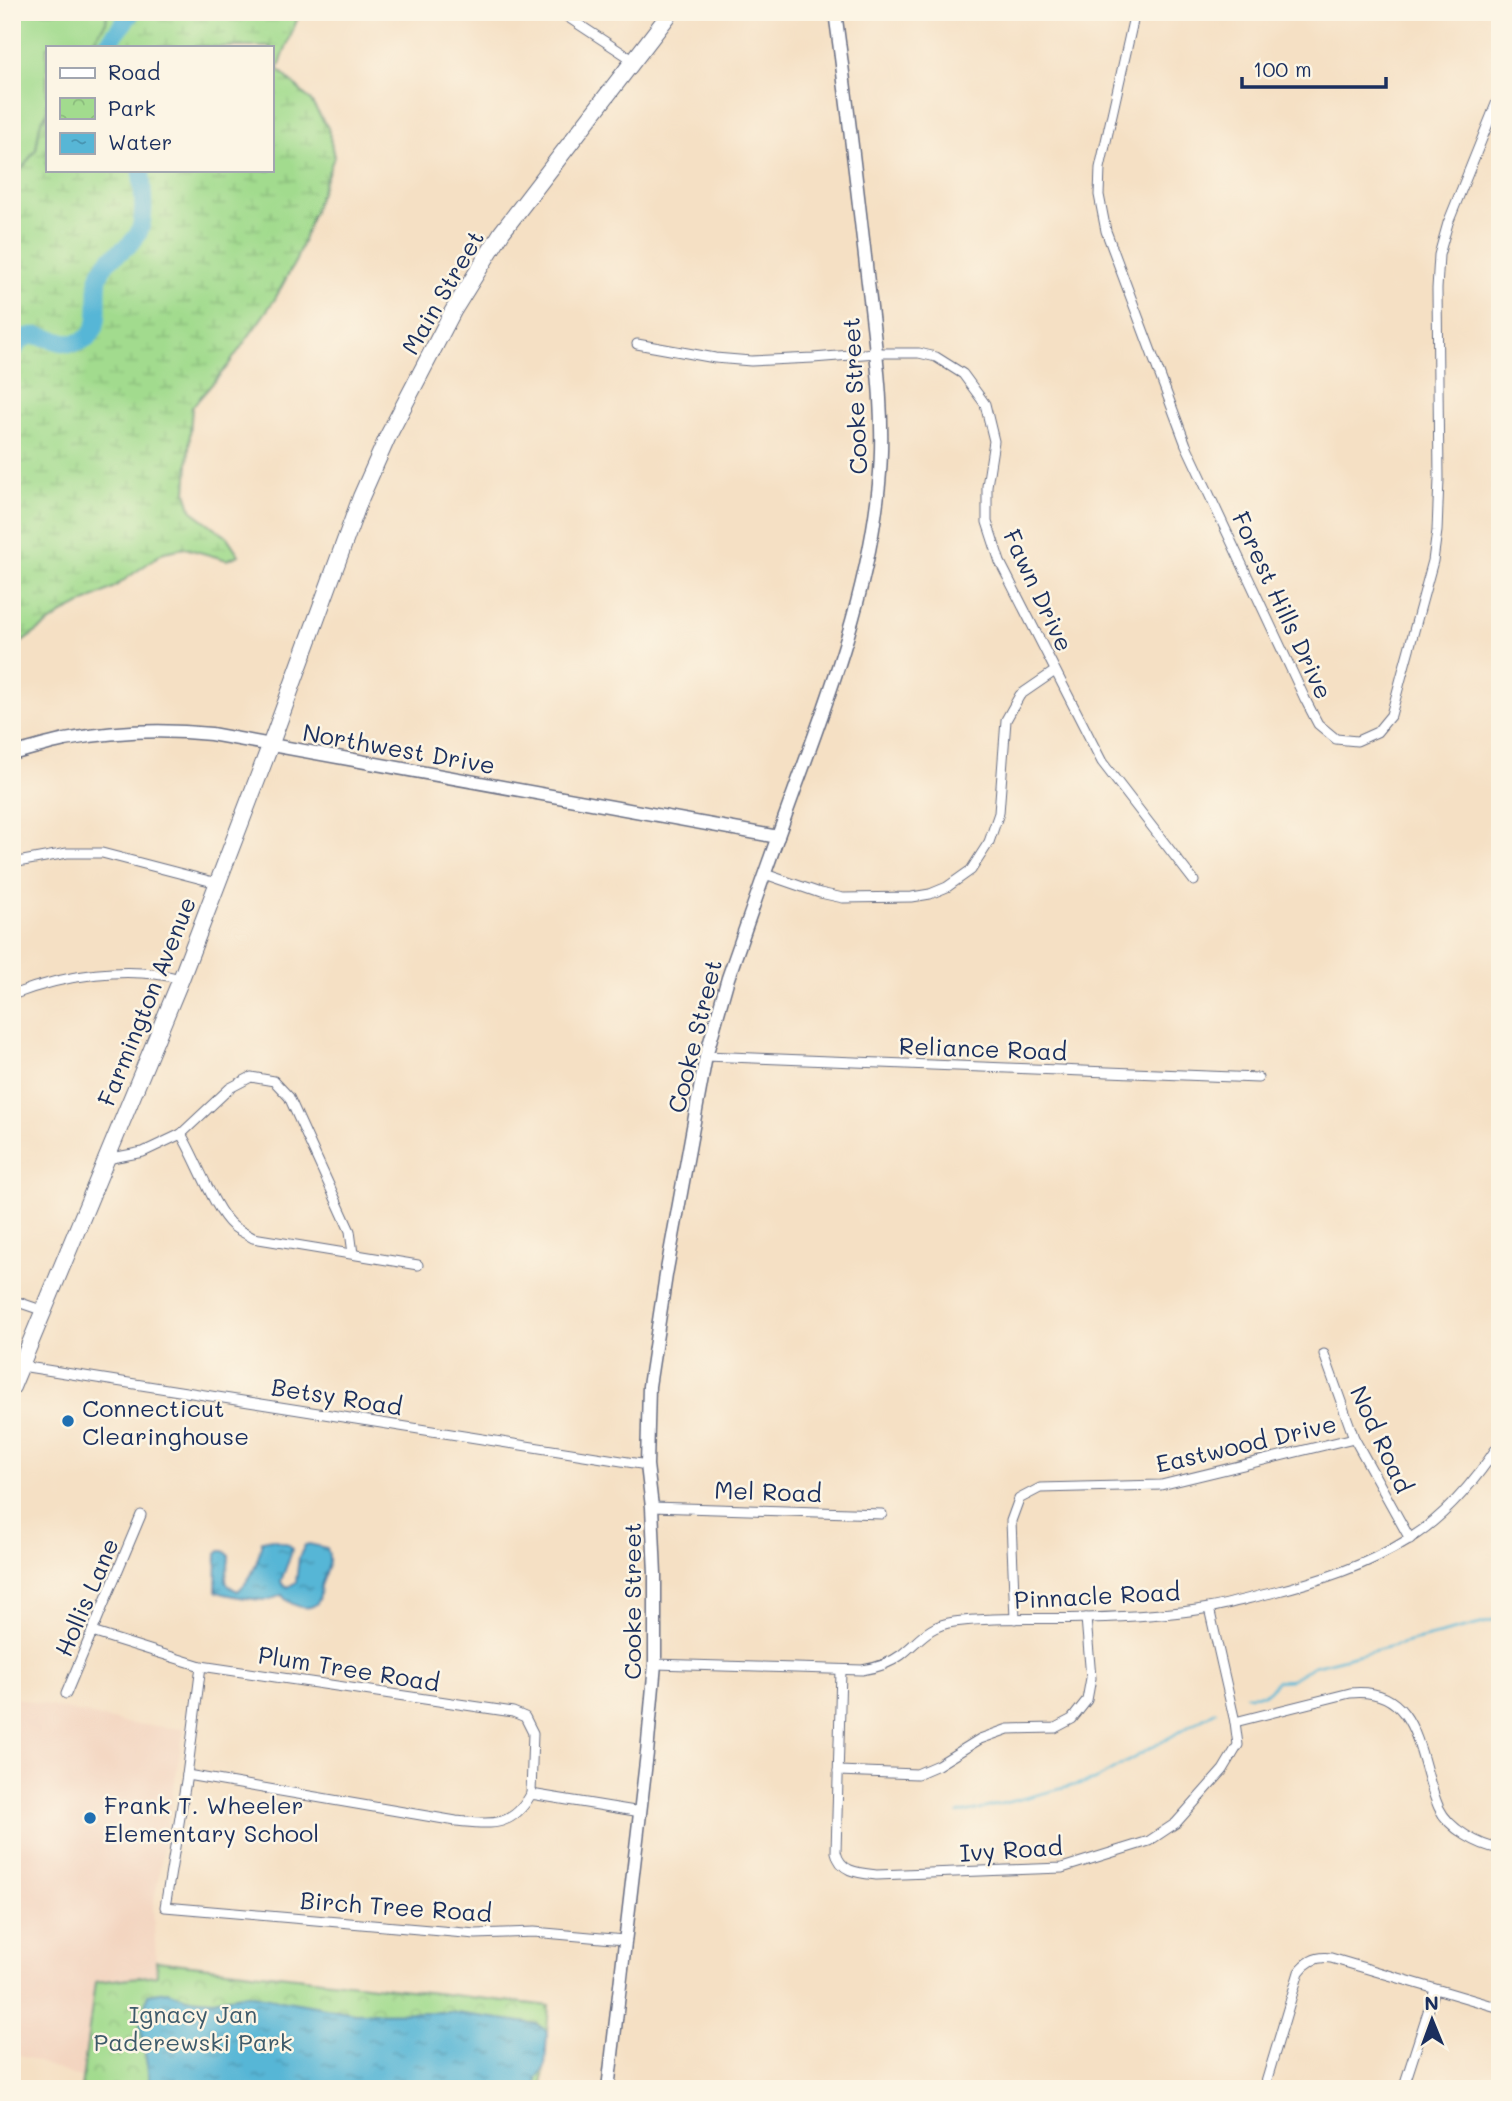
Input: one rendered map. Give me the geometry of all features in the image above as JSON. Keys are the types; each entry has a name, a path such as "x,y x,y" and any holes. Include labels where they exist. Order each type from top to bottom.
{"highway":[{"name":"Main Street","path":"313,630 361,497 388,436 453,312 502,232 671,12"},
{"name":"Farmington Avenue","path":"12,1387 181,979 313,630"}],"main road":[{"name":"Cooke Street","path":"608,2089 641,1812 655,1664 656,1600 652,1507 647,1465 649,1386 666,1275 706,1056 722,995 831,689 853,615 873,525 878,489 881,454 876,353 835,12"},
{"name":"Northwest Drive","path":"12,754 63,741 134,732 184,731 247,739 270,746 778,837"}],"street":[{"path":"560,12 633,60"},
{"name":"Forest Hills Drive","path":"1135,12 1100,167 1099,195 1106,231 1186,446 1318,724 1336,739 1357,741 1377,732 1391,715 1433,561 1439,479 1439,255 1448,223 1500,94"},
{"name":"Fawn Drive","path":"637,344 715,358 751,361 876,353 919,354 936,357 963,374 985,404 994,441 987,486 988,522 1000,562 1102,762 1194,881"},
{"path":"765,874 843,898 912,897 947,887 971,870 989,842 999,813 1006,720 1020,695 1055,671"},
{"path":"12,863 67,853 102,853 217,883"},
{"path":"12,995 52,982 130,972 181,979"},
{"name":"Reliance Road","path":"706,1056 1258,1078"},
{"path":"107,1158 143,1152 181,1134 230,1088 251,1077 274,1081 289,1097 350,1231 353,1254"},
{"path":"181,1134 219,1208 233,1226 253,1238 418,1265"},
{"path":"12,1300 44,1311"},
{"name":"Nod Road","path":"1324,1354 1354,1438 1410,1539"},
{"name":"Betsy Road","path":"21,1366 647,1465"},
{"name":"Eastwood Drive","path":"1015,1619 1011,1521 1019,1499 1041,1488 1161,1485 1354,1438"},
{"name":"Pinnacle Road","path":"655,1664 862,1670 884,1665 904,1653 926,1632 944,1623 1154,1615 1209,1608 1331,1576 1371,1560 1410,1539 1456,1500 1488,1462 1500,1443"},
{"name":"Mel Road","path":"652,1507 882,1514"},
{"name":"Hollis Lane","path":"66,1694 141,1515"},
{"name":"Ivy Road","path":"841,1670 836,1852 843,1867 850,1871 877,1875 1062,1868 1149,1841 1176,1823 1223,1770 1238,1745 1209,1608"},
{"path":"838,1771 917,1774 939,1765 979,1739 1008,1730 1055,1728 1072,1719 1087,1700 1091,1678 1086,1618"},
{"name":"Plum Tree Road","path":"92,1632 201,1666 513,1712 525,1717 533,1733 531,1794"},
{"path":"201,1666 187,1775 456,1821 491,1824 516,1815 531,1794 641,1812"},
{"path":"1235,1722 1350,1693 1364,1692 1388,1699 1411,1724 1420,1742 1440,1810 1462,1834 1500,1849"},
{"name":"Birch Tree Road","path":"187,1775 165,1907 476,1934 534,1932 624,1940"},
{"path":"1264,2089 1298,1972 1316,1958 1331,1958 1500,2008"},
{"path":"1404,2089 1434,1990"}],"shaded area":[{"name":"Frank T. Wheeler Elementary School","path":"12,1697 125,1723 184,1729 153,1907 157,1975 95,1981 83,2079 12,2052"}],"green space":[{"path":"12,12 107,12 106,22 90,46 46,46 46,114 40,124 36,149 12,182"},
{"path":"107,12 300,12 278,69 310,100 328,128 334,157 296,260 275,299 227,367 192,407 186,492 192,511 227,537 239,555 227,560 185,548 164,552 113,588 65,612 12,649 12,182 36,149 40,124 46,114 46,172 273,172 273,46 90,46 106,22"},
{"name":"Ignacy Jan Paderewski Park","path":"156,1961 549,2006 542,2089 81,2089 95,1982 157,1975"}],"water":[{"path":"272,1539 292,1548 281,1581 288,1587 296,1582 299,1557 305,1545 327,1548 328,1568 319,1600 313,1606 298,1606 282,1595 261,1600 216,1591 217,1554 220,1551 229,1555 226,1581 238,1591 252,1574 262,1541"},
{"name":"Ignacy Jan Paderewski Park","path":"167,1991 187,1998 213,2000 247,1994 354,2013 449,2012 536,2024 547,2031 545,2067 537,2078 537,2089 147,2089 149,2077 140,2024 148,1994"}],"waterway":[{"path":"106,46 132,12"},
{"path":"12,354 20,342 28,337 77,343 92,333 97,318 98,284 102,270 111,258 134,240 141,227 141,172"},
{"path":"1246,1695 1267,1693 1276,1681 1291,1680 1313,1666 1500,1619"},
{"path":"958,1813 1095,1780 1216,1711"}],"place":[{"name":"Connecticut Clearinghouse","path":"68,1421"},
{"name":"Frank T. Wheeler Elementary School","path":"90,1818"}]}
